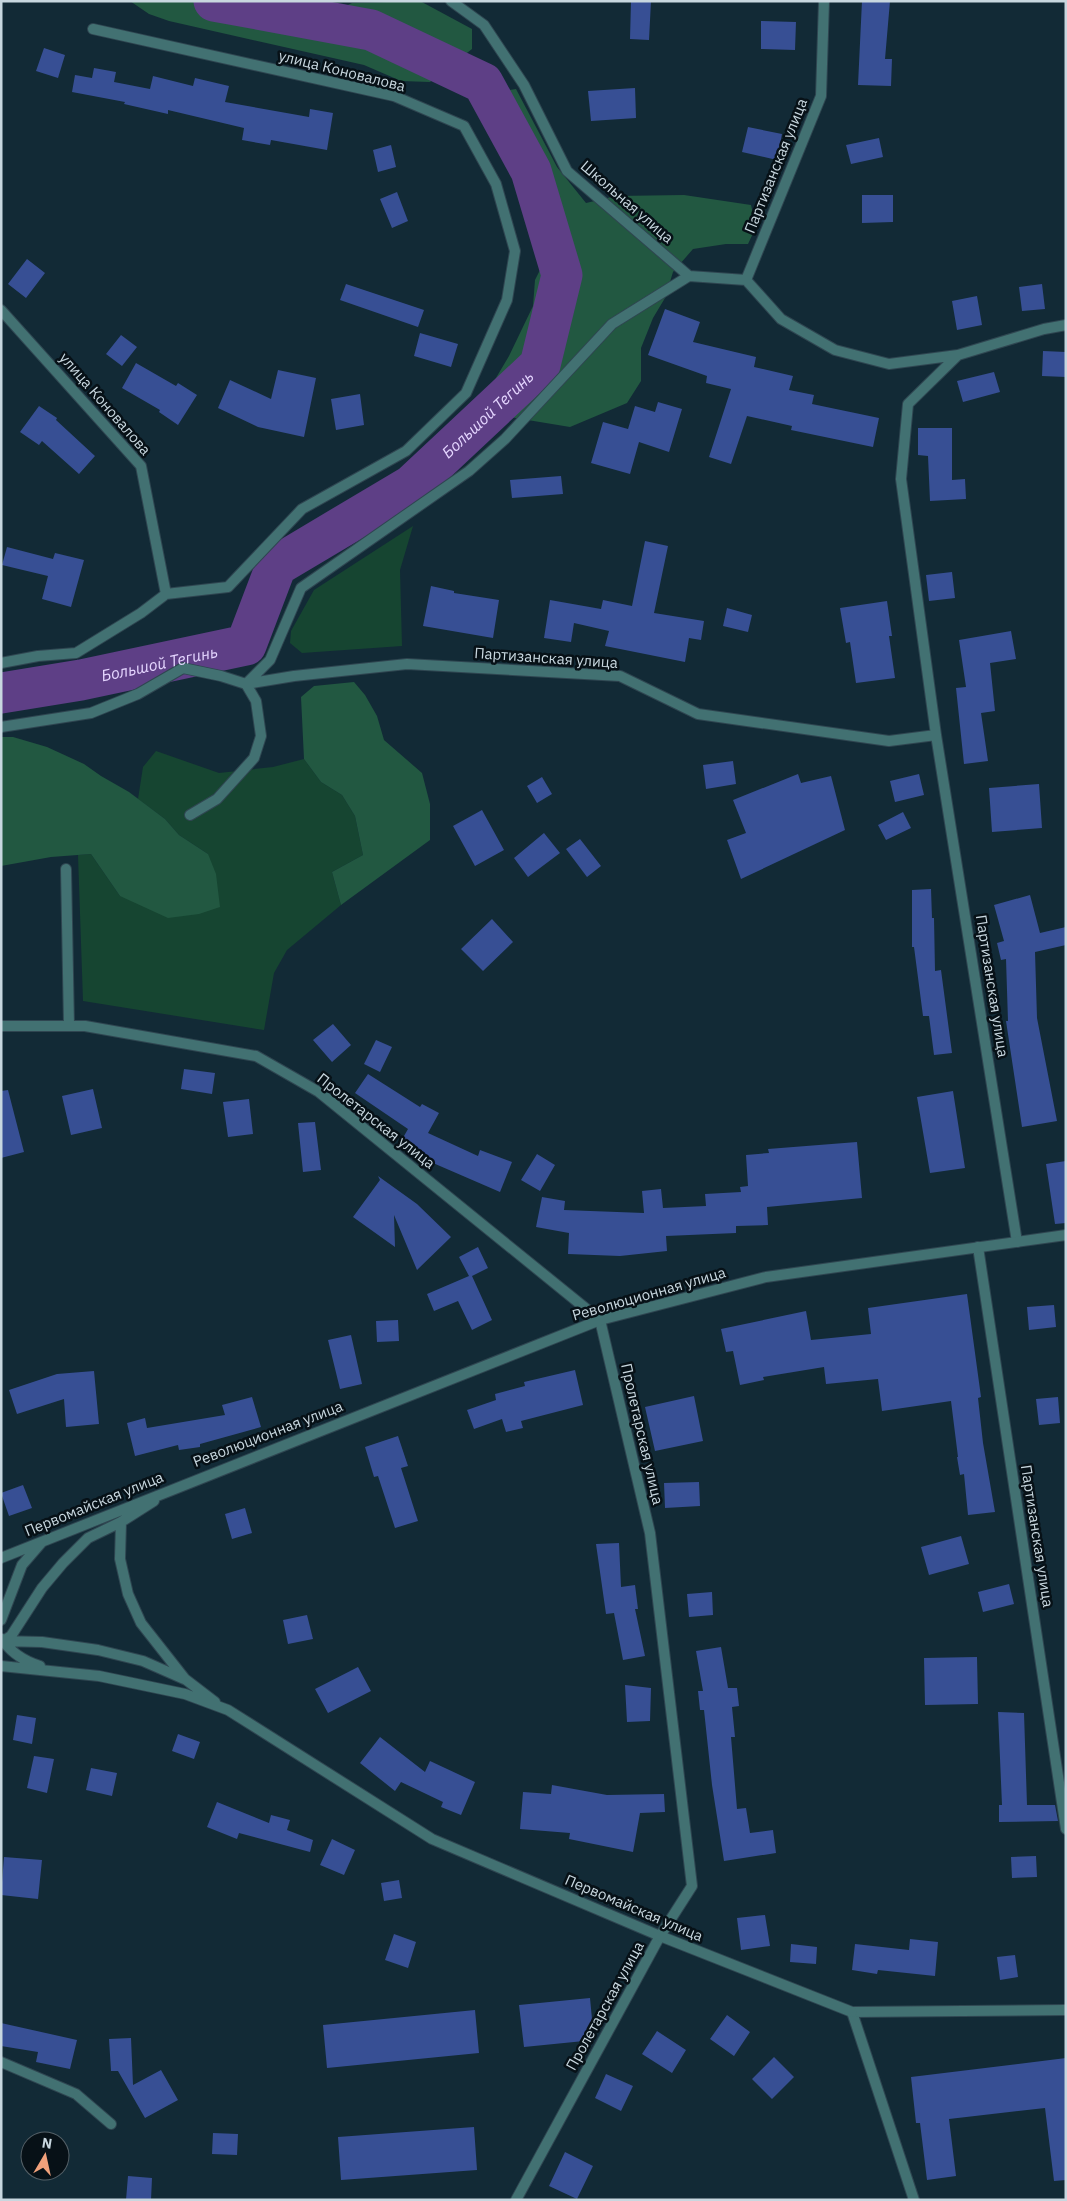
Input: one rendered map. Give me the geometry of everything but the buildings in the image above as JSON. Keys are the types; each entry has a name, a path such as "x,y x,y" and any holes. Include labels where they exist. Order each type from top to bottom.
{"street":[{"name":"Школьная улица","path":"451,1 484,25 524,85 567,171 689,276"},
{"name":"Партизанская улица","path":"746,280 821,96 824,1"},
{"name":"улица Коновалова","path":"1,310 141,466 166,594 228,587 302,509 406,451 466,393 507,300 515,251 496,184 464,126 394,96 93,29"},
{"path":"246,684 270,660 301,588 469,471 505,439 612,324 689,276 746,280 781,319 835,350 889,364 958,355 1044,329 1066,325"},
{"name":"Партизанская улица","path":"958,355 908,404 901,479 936,735 1017,1242"},
{"path":"1,663 38,656 76,653 141,613 166,594"},
{"name":"Партизанская улица","path":"246,684 294,676 407,664 620,676 698,714 888,741 936,735"},
{"path":"1,727 91,713 138,694 183,668 221,676 246,684 256,701 261,736 254,758 217,799 190,815"},
{"path":"66,869 69,1026"},
{"name":"Пролетарская улица","path":"1,1026 85,1026 256,1056 319,1092 600,1320 650,1533 692,1886 660,1936 516,2200"},
{"name":"Революционная улица","path":"176,1487 600,1320 766,1277 1066,1235"},
{"name":"Партизанская улица","path":"978,1247 1066,1829"},
{"name":"Первомайская улица","path":"176,1487 121,1522 120,1559 128,1594 141,1623 184,1679 228,1710 432,1839 660,1936 852,2012 1066,2010"},
{"name":"Первомайская улица","path":"1,1558 176,1487"},
{"path":"2,1641 11,1636 42,1588 63,1563 88,1538 121,1522"},
{"path":"1,1620 22,1565 44,1540"},
{"path":"2,1641 11,1652 31,1663 64,1672"},
{"path":"2,1641 42,1642 98,1650 143,1661 184,1679"},
{"name":"Первомайская улица","path":"1,1666 99,1676 185,1694 228,1710"},
{"path":"852,2012 914,2200"},
{"path":"1,2062 76,2094 111,2124"}],"green space":[{"path":"130,1 196,1 199,5 258,27 300,27 352,3 420,1 472,29 472,49 430,82 401,81 364,65 169,21 149,14"},
{"path":"516,89 557,167 586,203 616,196 684,195 751,205 756,227 748,244 726,244 693,249 673,272 665,298 653,318 641,348 641,381 627,403 570,427 504,416 484,398 509,356 533,306 535,280 543,264 529,198 509,153 489,125 483,109 481,94"},
{"path":"413,526 400,570 402,646 302,653 290,643 291,631 314,590"},
{"path":"354,682 365,695 377,716 384,740 422,773 430,804 430,840 341,905 332,872 363,855 355,816 342,795 321,782 304,759 301,697 314,686"},
{"path":"1,737 13,737 47,747 84,764 129,792 165,819 179,835 208,854 216,874 220,907 199,914 168,918 120,896 91,854 51,857 1,866"},
{"path":"156,751 219,773 273,767 304,759 321,782 342,795 355,816 363,855 332,872 341,905 287,950 274,973 264,1030 83,1001 78,855 91,854 120,896 208,854 179,835 165,819 138,799 143,767"}],"waterway":[{"name":"Большой Тегинь","path":"1,693 81,680 246,645 276,566 412,485 540,365 562,275 531,171 483,83 371,30 214,1"}]}
